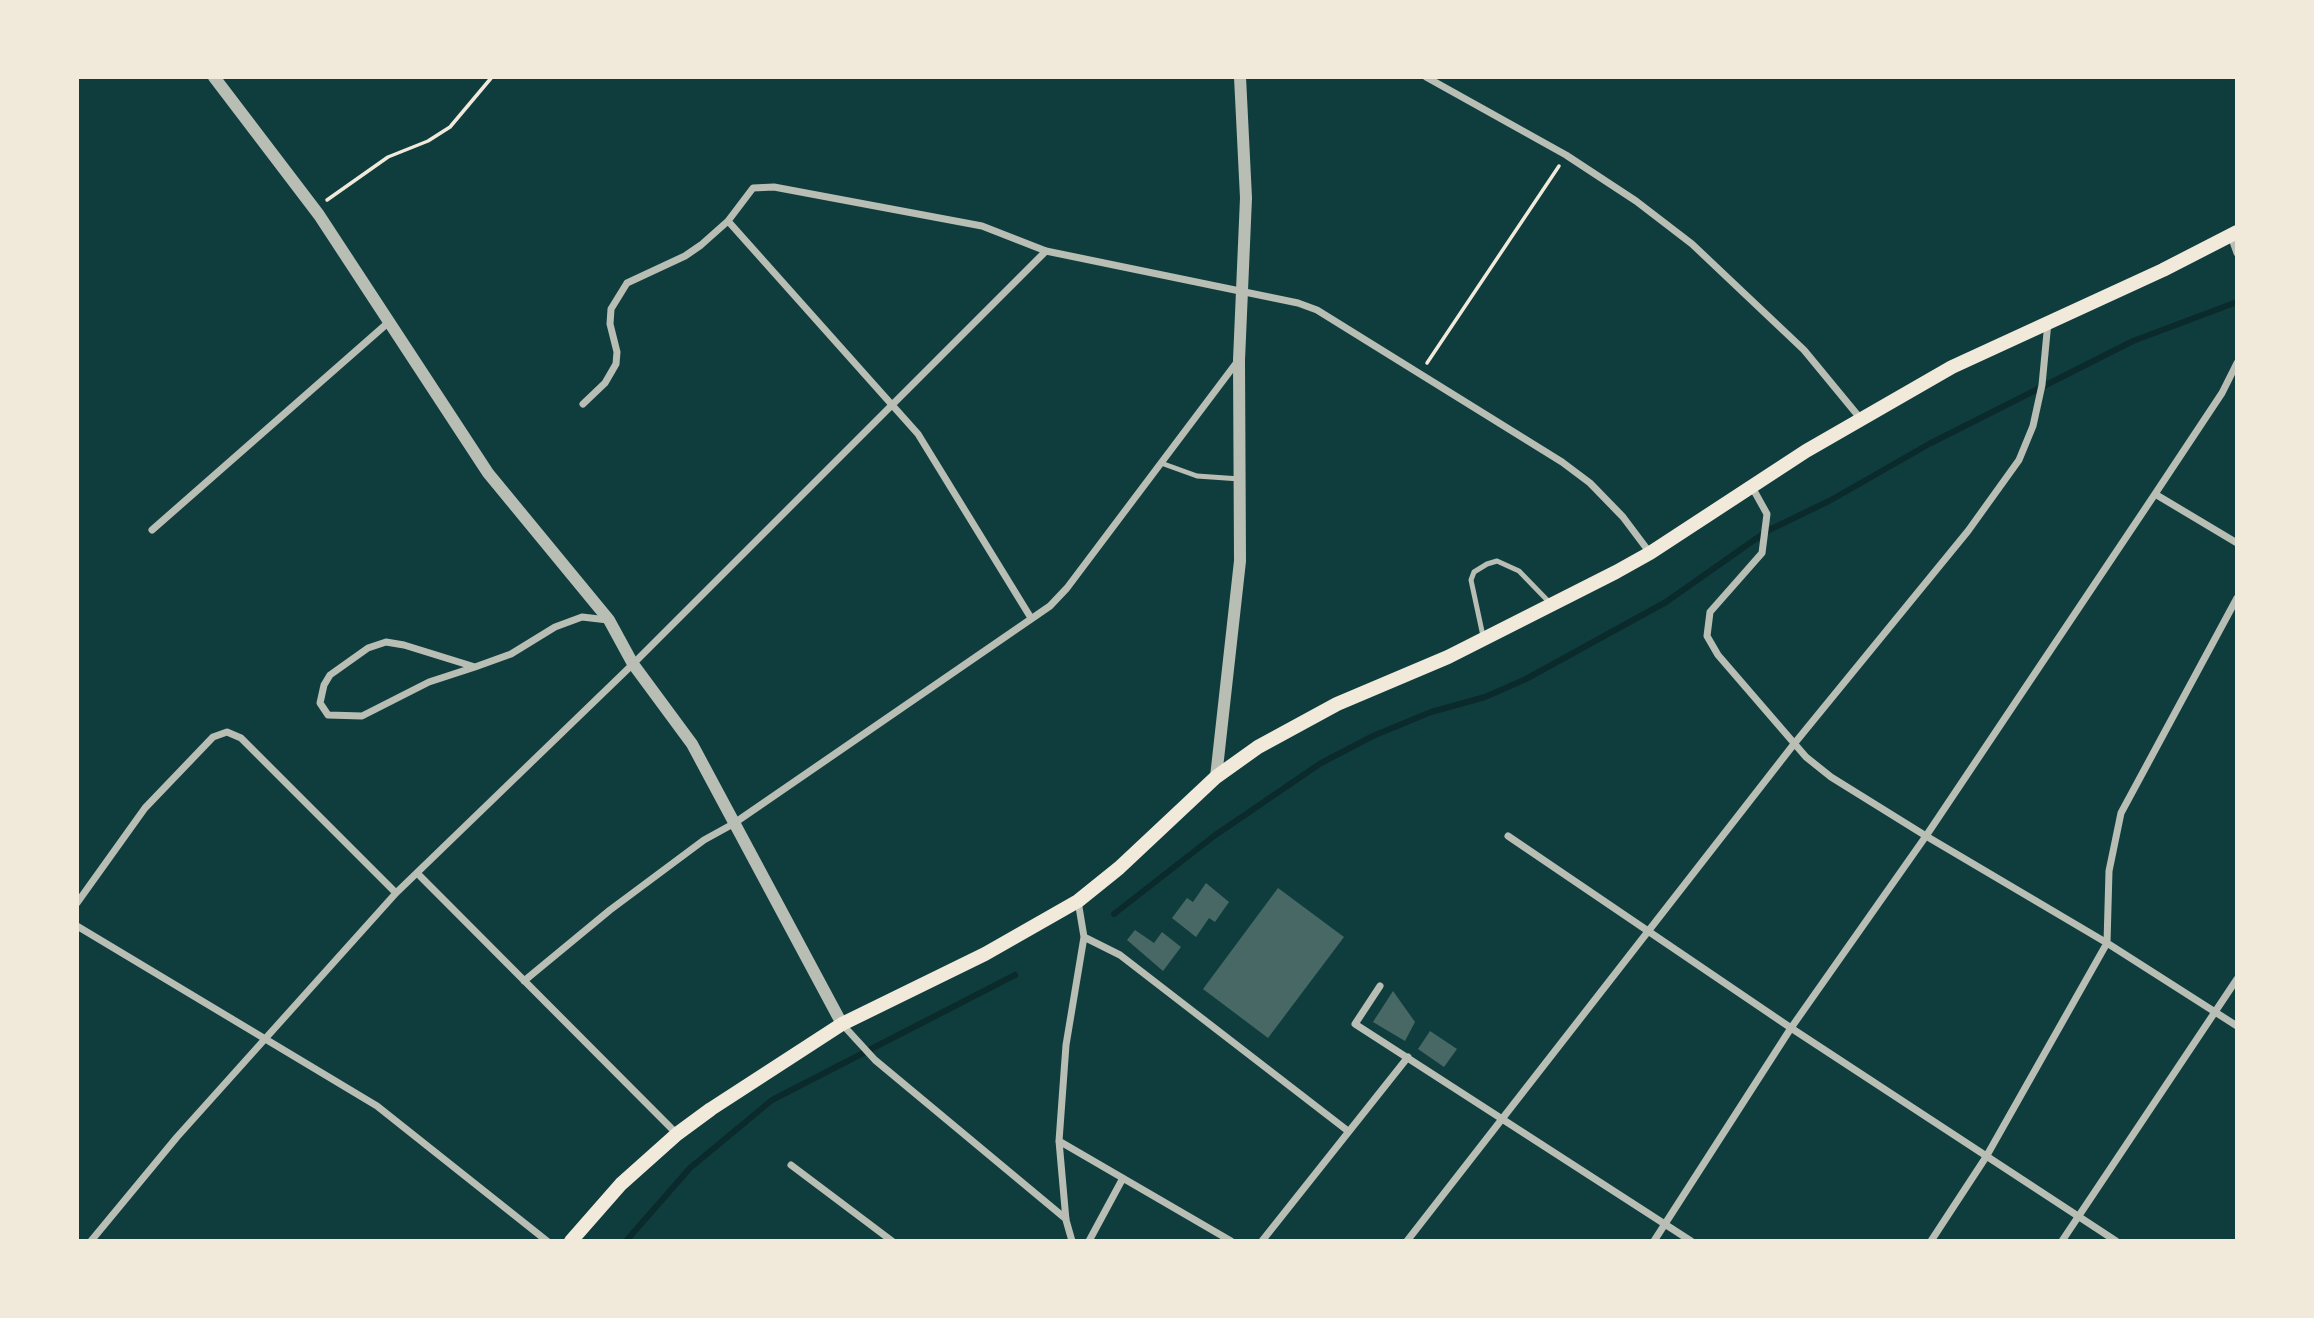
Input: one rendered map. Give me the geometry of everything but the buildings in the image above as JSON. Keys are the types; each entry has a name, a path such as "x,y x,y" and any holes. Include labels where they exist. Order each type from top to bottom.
{"main road":[{"path":"571,1241 621,1184 677,1134 736,1091 1078,901 1119,868 1216,777 1258,747 1325,711 1552,606 1650,553 1860,418 1952,367 2234,234"}],"street":[{"path":"214,77 314,208 488,473 609,620 633,664 692,744 846,1029 875,1060 1066,1220"},
{"path":"1216,777 1240,561 1239,360 1246,198 1240,77"},
{"path":"1426,77 1566,155 1636,201 1692,244 1804,350 1860,418"},
{"path":"583,404 605,383 616,364 617,352 610,324 611,309 617,295 627,283 685,256 728,221 753,188 761,186 982,226 1046,251 1241,290 1317,310 1562,462 1590,483 1623,517 1650,553"},
{"path":"728,221 891,404 937,462 1031,618"},
{"path":"2234,234 2237,254"},
{"path":"91,1241 177,1137 396,893 633,664 1046,251"},
{"path":"152,530 390,320"},
{"path":"1407,1241 1794,744 1906,610 2019,460 2033,426 2042,385 2048,322"},
{"path":"524,981 704,840 733,824 1050,606 1068,589 1239,360"},
{"path":"1654,1241 1791,1028 1926,836 2155,494 2222,393 2237,363"},
{"path":"1751,486 1767,514 1762,553 1710,612 1707,636 1718,655 1794,744 1831,776 1926,836 2107,943 2237,1026"},
{"path":"2155,494 2237,543"},
{"path":"1931,1241 1986,1157 2107,943 2109,870 2121,813 2237,597"},
{"path":"475,667 460,665 425,649 386,642 368,648 337,668 324,685 320,703 328,715 362,716 429,682 475,667 511,654 555,627 582,617 609,620"},
{"path":"77,904 145,808 213,737 227,732 241,738 396,893"},
{"path":"1508,836 1791,1028 2116,1241"},
{"path":"417,873 677,1134"},
{"path":"1072,1241 1066,1220 1059,1141 1066,1045 1084,937 1078,901"},
{"path":"77,926 377,1106 547,1241"},
{"path":"1084,937 1120,955 1348,1131"},
{"path":"2062,1241 2237,979"},
{"path":"1380,986 1355,1024 1692,1241"},
{"path":"1262,1241 1408,1057"},
{"path":"1059,1141 1231,1241"},
{"path":"791,1165 892,1241"},
{"path":"1088,1241 1123,1178"}],"lane":[{"path":"1161,463 1197,476 1240,479"},
{"path":"1484,639 1471,580 1474,572 1487,564 1497,561 1520,571 1552,606"}],"path":[{"path":"314,208 387,157 428,141 450,127 492,77"},
{"path":"1420,374 1566,155"}],"waterway":[{"path":"1114,914 1214,836 1321,763 1373,736 1431,712 1485,697 1526,679 1666,602 1767,531 1831,500 1929,444 2133,341 2237,302"},
{"path":"626,1241 690,1168 772,1100 1015,975"}]}
